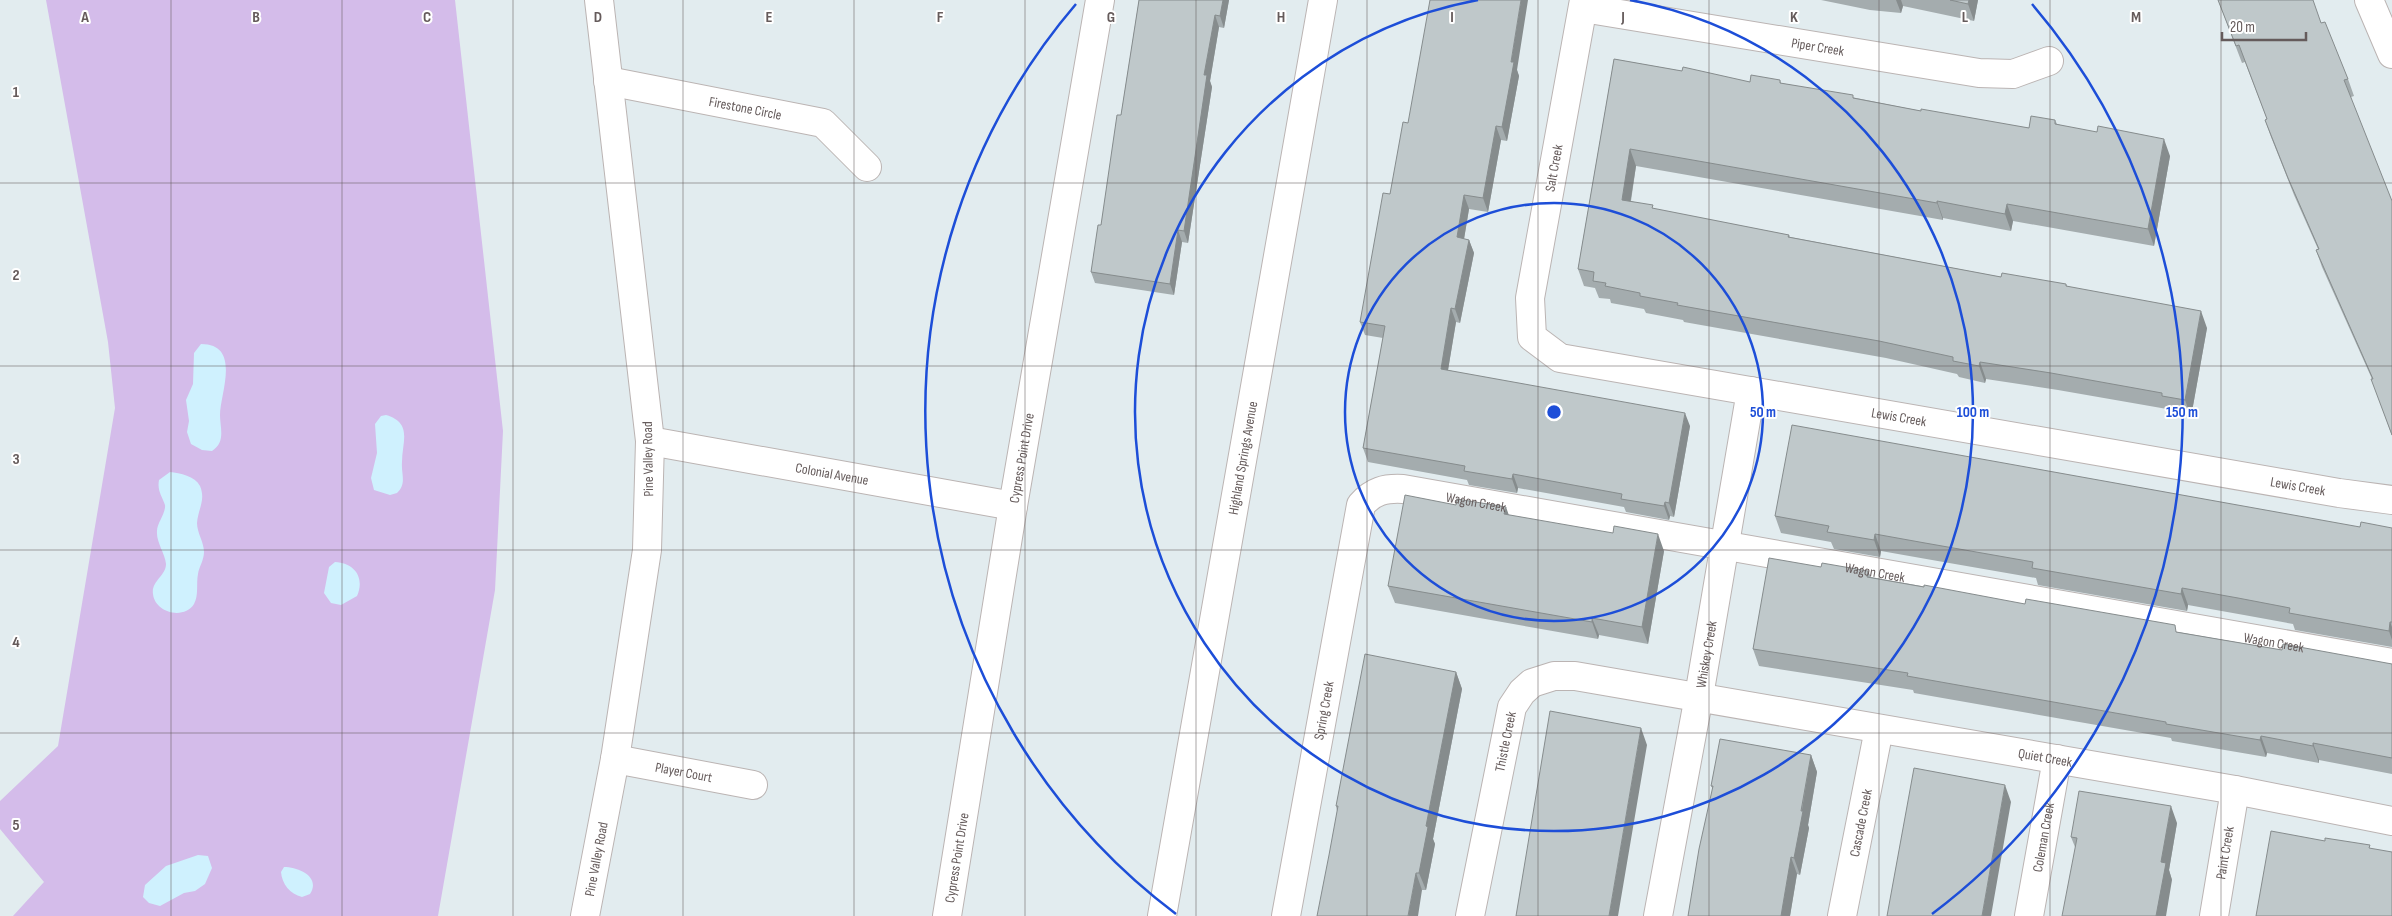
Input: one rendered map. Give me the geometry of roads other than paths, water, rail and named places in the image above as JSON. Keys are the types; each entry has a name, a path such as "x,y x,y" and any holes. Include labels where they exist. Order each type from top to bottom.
{"street":[{"name":"Pine Valley Road","path":"585,916 615,759 647,550 650,441 599,0"},
{"name":"Cypress Point Drive","path":"947,916 1013,506 1100,0"},
{"name":"Highland Springs Avenue","path":"1162,916 1323,0"},
{"path":"2369,0 2392,54"},
{"name":"Piper Creek","path":"1583,4 1979,73 2013,74 2049,60"},
{"name":"Salt Creek","path":"1532,337 1530,298 1583,4"},
{"name":"Firestone Circle","path":"608,81 823,123 867,167"},
{"name":"Lewis Creek","path":"1532,337 1560,358 2339,494 2392,500"},
{"name":"Whiskey Creek","path":"1658,916 1699,696 1751,391"},
{"name":"Colonial Avenue","path":"650,441 1013,506"},
{"name":"Wagon Creek","path":"1361,504 1369,496 1386,488 1403,489 2392,663"},
{"name":"Spring Creek","path":"1286,916 1361,504"},
{"name":"Thistle Creek","path":"1470,916 1506,727 1512,707 1522,692 1532,683 1554,676 1575,676 1699,696"},
{"name":"Quiet Creek","path":"1699,696 2235,790 2392,821"},
{"name":"Cascade Creek","path":"1842,916 1879,729"},
{"name":"Player Court","path":"615,759 753,785"},
{"name":"Coleman Creek","path":"2029,916 2057,759"},
{"name":"Paint Creek","path":"2214,916 2235,790"}]}
